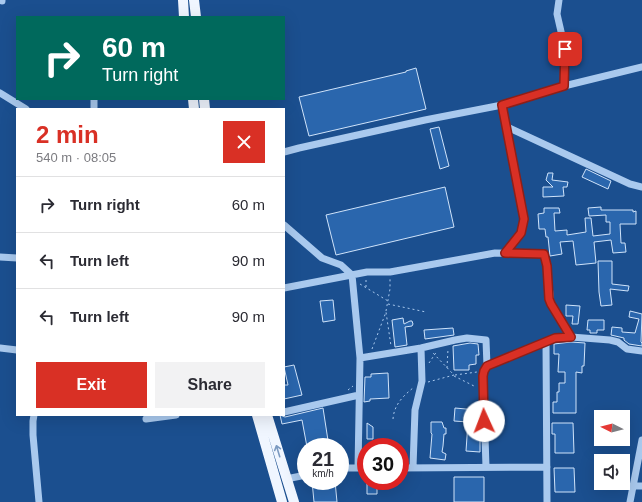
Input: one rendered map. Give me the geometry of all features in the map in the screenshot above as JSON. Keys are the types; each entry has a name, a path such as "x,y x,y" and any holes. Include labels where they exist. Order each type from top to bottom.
{"main road":[{"path":"183,0 184,16"},
{"path":"194,0 196,16"},
{"path":"257,416 282,502"},
{"path":"267,416 294,502"}],"street":[{"path":"559,0 557,14 565,49 564,86"},
{"path":"285,152 417,122 502,105 564,86 640,67 642,60"},
{"path":"0,93 24,108"},
{"path":"502,105 524,219 521,233 505,253"},
{"path":"507,127 630,184 642,187"},
{"path":"285,226 322,258 341,265 352,277 360,358 358,438"},
{"path":"285,288 352,277 367,272 390,272 495,253 544,254 547,266 549,299 571,337"},
{"path":"0,257 16,258"},
{"path":"486,368 555,338 571,337 610,340 618,342 627,348 642,352"},
{"path":"360,358 467,338 486,340 486,368 483,391 486,467"},
{"path":"546,342 547,502"},
{"path":"413,468 415,410 421,384 424,347"},
{"path":"0,348 16,350"},
{"path":"285,412 359,395"},
{"path":"34,416 33,435 39,502"},
{"path":"146,419 168,416"},
{"path":"630,502 642,440"},
{"path":"409,468 547,467"},
{"path":"286,479 297,477"},
{"path":"633,486 642,486"}],"path":[{"path":"366,288 367,272"},
{"path":"369,356 388,304 390,272"},
{"path":"352,277 366,288 388,301"},
{"path":"388,304 426,312"},
{"path":"386,312 392,353"},
{"path":"424,347 454,375 483,391"},
{"path":"447,368 448,349"},
{"path":"393,418 394,412 401,399 413,388 421,384 486,368"},
{"path":"349,390 353,385"}],"building":[{"path":"416,68 426,109 309,136 299,97 406,72"},
{"path":"439,127 449,166 440,169 430,129"},
{"path":"586,169 611,181 608,189 582,177"},
{"path":"548,173 553,173 552,180 568,182 567,187 563,187 564,196 543,197 543,187 553,187 546,180"},
{"path":"445,187 454,227 336,255 326,215"},
{"path":"601,207 601,210 636,211 636,224 620,224 621,243 625,243 626,252 613,253 611,240 594,242 596,263 576,265 573,241 560,242 562,254 550,256 548,237 546,237 545,229 539,229 538,214 544,213 544,208 559,208 560,213 554,213 555,231 567,230 567,235 586,232 585,218 591,218 593,236 610,234 610,222 606,222 606,215 589,216 588,208"},
{"path":"598,261 612,261 612,284 629,286 628,291 610,289 612,305 601,306"},
{"path":"333,300 335,320 323,322 320,301"},
{"path":"566,305 580,306 578,324 572,324 573,316 566,316"},
{"path":"630,311 642,314 642,346 629,344 624,340 624,338 611,335 612,327 622,328 622,332 635,333 639,319 629,317"},
{"path":"403,318 404,324 412,321 413,324 412,326 405,327 407,345 395,347 392,320"},
{"path":"588,320 604,320 604,330 597,330 597,333 590,333 590,330 587,330"},
{"path":"453,328 454,335 425,339 424,330"},
{"path":"571,342 585,343 584,366 582,366 582,373 576,372 576,413 553,413 553,402 557,402 559,383 565,383 565,372 558,372 559,354 554,354 554,344"},
{"path":"470,343 478,344 479,355 476,355 476,364 469,365 469,370 454,370 453,346"},
{"path":"294,365 302,395 285,399 285,385 288,385 285,367"},
{"path":"388,373 389,398 370,399 370,401 364,402 365,377 371,377 371,374"},
{"path":"323,408 328,438 305,438 302,420 282,424 280,416 285,417"},
{"path":"455,408 477,410 476,426 478,426 477,431 480,432 480,452 466,451 468,422 454,421"},
{"path":"431,422 442,422 444,428 446,428 442,452 446,454 445,460 430,458 432,434"},
{"path":"367,423 373,427 373,438 367,438"},
{"path":"552,423 573,423 574,453 555,453 555,434 552,434"},
{"path":"554,468 574,468 575,492 555,492"},
{"path":"454,477 484,477 484,502 454,502"},
{"path":"313,490 336,490 337,502 314,502"},
{"path":"367,490 377,490 377,494 367,494"}],"route":[{"path":"484,421 483,376 487,366 555,338 571,337 549,299 547,266 544,254 505,253 521,233 524,219 502,105 564,86 565,49"}]}
